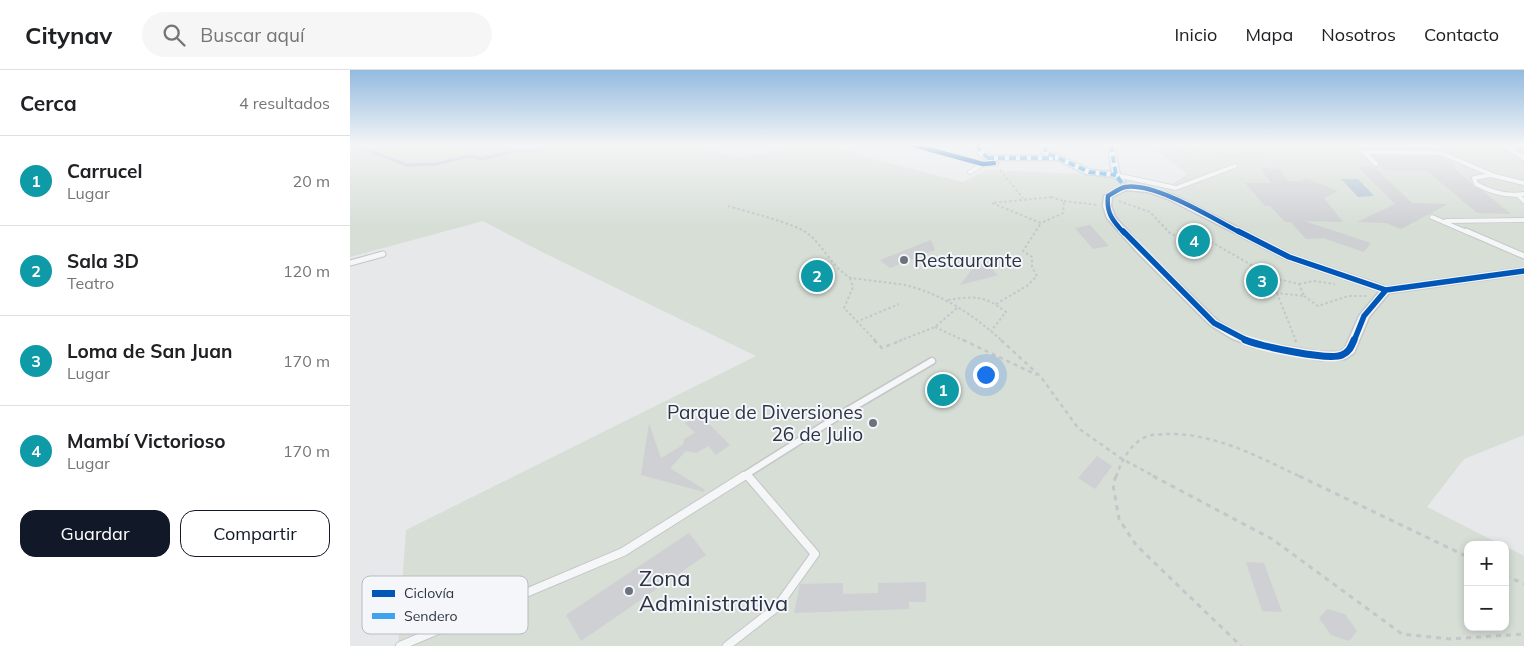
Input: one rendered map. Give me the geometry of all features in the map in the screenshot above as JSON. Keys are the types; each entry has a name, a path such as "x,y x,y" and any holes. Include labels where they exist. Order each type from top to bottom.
{"street":[{"path":"1089,172 1116,175"},
{"path":"1115,172 1125,187"},
{"path":"1386,290 1364,316 1350,350 1341,356 1320,356 1257,345 1235,336 1214,323 1140,250 1111,218 1107,201 1125,187 1149,190 1171,197 1289,257 1386,290 1524,271"}],"lane":[{"path":"1116,175 1176,188 1219,172"},
{"path":"1485,172 1524,183"},
{"path":"1495,176 1481,175 1474,178 1476,184 1494,193 1524,194"},
{"path":"1518,195 1524,201"},
{"path":"1432,217 1524,256"},
{"path":"1444,221 1524,220"},
{"path":"350,262 383,254"},
{"path":"528,592 622,552 845,412 932,360"},
{"path":"727,646 777,607 814,554 747,474"},
{"path":"400,646 428,634"}],"path":[{"path":"1001,172 1023,198"},
{"path":"1041,223 992,203 1023,198 1051,197 1064,201 1107,201 1152,214 1163,228 1172,235 1187,240 1189,243 1200,244 1199,237"},
{"path":"996,304 1027,286 1037,276 1032,267 1032,257 1024,251 1041,223 1063,213 1064,201"},
{"path":"728,206 805,231 820,244 831,261 850,278 853,287 844,308 882,348 935,327 958,307"},
{"path":"1187,240 1187,236 1201,236 1274,278 1292,280 1299,284 1304,296"},
{"path":"850,278 874,279 906,285 948,300 991,331 1041,377 1078,428 1122,459 1272,539 1402,634 1450,639 1524,634"},
{"path":"1274,278 1272,281 1301,353"},
{"path":"1277,292 1304,296 1318,306 1348,296 1374,296 1386,290"},
{"path":"948,300 983,296 996,304 1006,312 991,331"},
{"path":"856,322 899,304"},
{"path":"935,327 1041,377"},
{"path":"1241,646 1136,544 1118,519 1113,485 1122,459 1137,443 1149,435 1176,434 1204,438 1245,450 1464,555"},
{"path":"1509,577 1524,584"}],"shaded area":[{"path":"350,172 923,172 963,182 983,172 1111,175 1112,178 1119,179 1117,173 1172,184 1187,174 1184,172 1524,172 1524,435 1464,459 1427,507 1494,541 1464,541 1464,631 1509,631 1509,548 1524,556 1524,646 398,646 399,634 528,634 528,576 403,576 406,530 756,356 542,252 483,221 350,257"}],"water":[{"path":"1341,179 1358,179 1374,196 1358,197"}],"building":[{"path":"1264,172 1282,172 1288,181 1301,181 1306,178 1338,191 1324,198 1343,222 1304,221 1371,243 1364,252 1323,238 1306,239 1291,222 1285,222 1270,206 1265,206 1245,183 1271,183"},
{"path":"1363,172 1379,172 1412,203 1448,204 1401,229 1386,223 1357,222 1395,204"},
{"path":"1428,172 1458,172 1471,182 1474,187 1484,192 1511,214 1477,213"},
{"path":"1090,225 1109,246 1093,249 1075,228"},
{"path":"931,240 935,250 890,268 880,260"},
{"path":"977,263 990,267 998,275 960,285"},
{"path":"940,378 955,381 959,388 957,395 944,400 931,396 928,385"},
{"path":"699,414 730,445 716,455 708,446 696,453 686,451 670,468 705,490 704,492 641,475 649,423 661,458 683,445 684,439 695,433 685,423"},
{"path":"1097,456 1112,466 1095,489 1078,478"},
{"path":"689,533 706,555 581,641 566,615"},
{"path":"1246,562 1264,563 1282,612 1262,611"},
{"path":"926,582 926,602 909,602 909,609 794,613 800,584 843,583 843,594 878,593 878,583"},
{"path":"1327,609 1345,614 1357,631 1349,641 1331,635 1319,618"}],"marked path":[{"path":"1089,172 1116,175"},
{"path":"1115,172 1125,187"}],"cycle path":[{"path":"1386,290 1364,316 1350,350 1341,356 1320,356 1257,345 1235,336 1214,323 1140,250 1111,218 1107,206 1108,196 1125,187 1149,190 1171,197 1289,257 1386,290 1524,271"}],"place":[{"name":"Mambí Victorioso","path":"1194,241"},
{"name":"Restaurante","path":"904,260"},
{"name":"Sala 3D","path":"817,276"},
{"name":"Loma de San Juan","path":"1262,281"},
{"name":"Carrucel","path":"943,390"},
{"name":"Parque de Diversiones 26 de Julio","path":"873,423"},
{"name":"Zona Administrativa","path":"629,591"}]}
